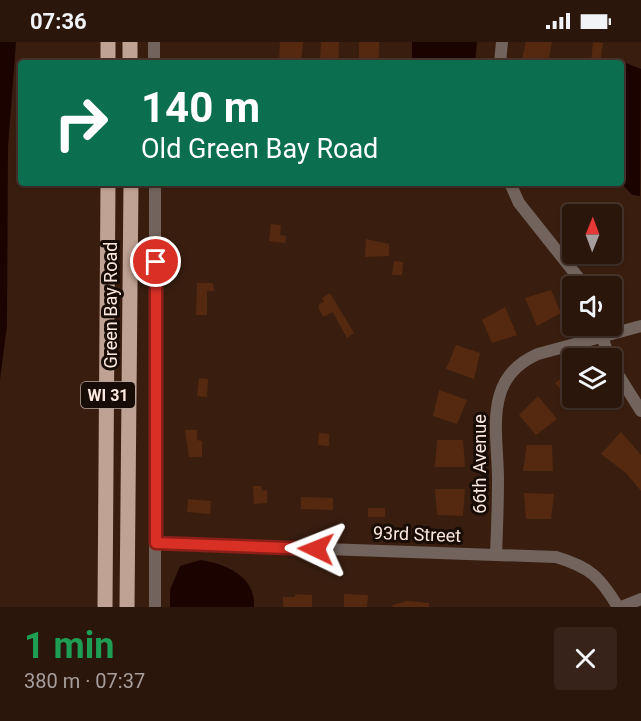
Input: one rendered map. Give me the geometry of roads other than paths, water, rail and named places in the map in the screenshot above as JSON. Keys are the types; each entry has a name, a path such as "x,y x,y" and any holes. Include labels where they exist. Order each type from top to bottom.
{"main road":[{"path":"108,42 108,60"},
{"path":"130,42 130,60"},
{"name":"Green Bay Road","path":"105,607 108,186"},
{"name":"Green Bay Road","path":"127,607 131,186"}],"street":[{"path":"154,42 154,60"},
{"path":"500,60 502,42"},
{"path":"155,186 155,607"},
{"path":"511,186 519,203 577,276"},
{"name":"66th Avenue","path":"622,328 641,326"},
{"name":"66th Avenue","path":"496,555 498,480 495,414 499,396 507,380 532,357 588,336"},
{"path":"622,381 641,411"},
{"name":"93rd Street","path":"156,543 556,557 583,565 604,584 620,607 641,599"}]}
